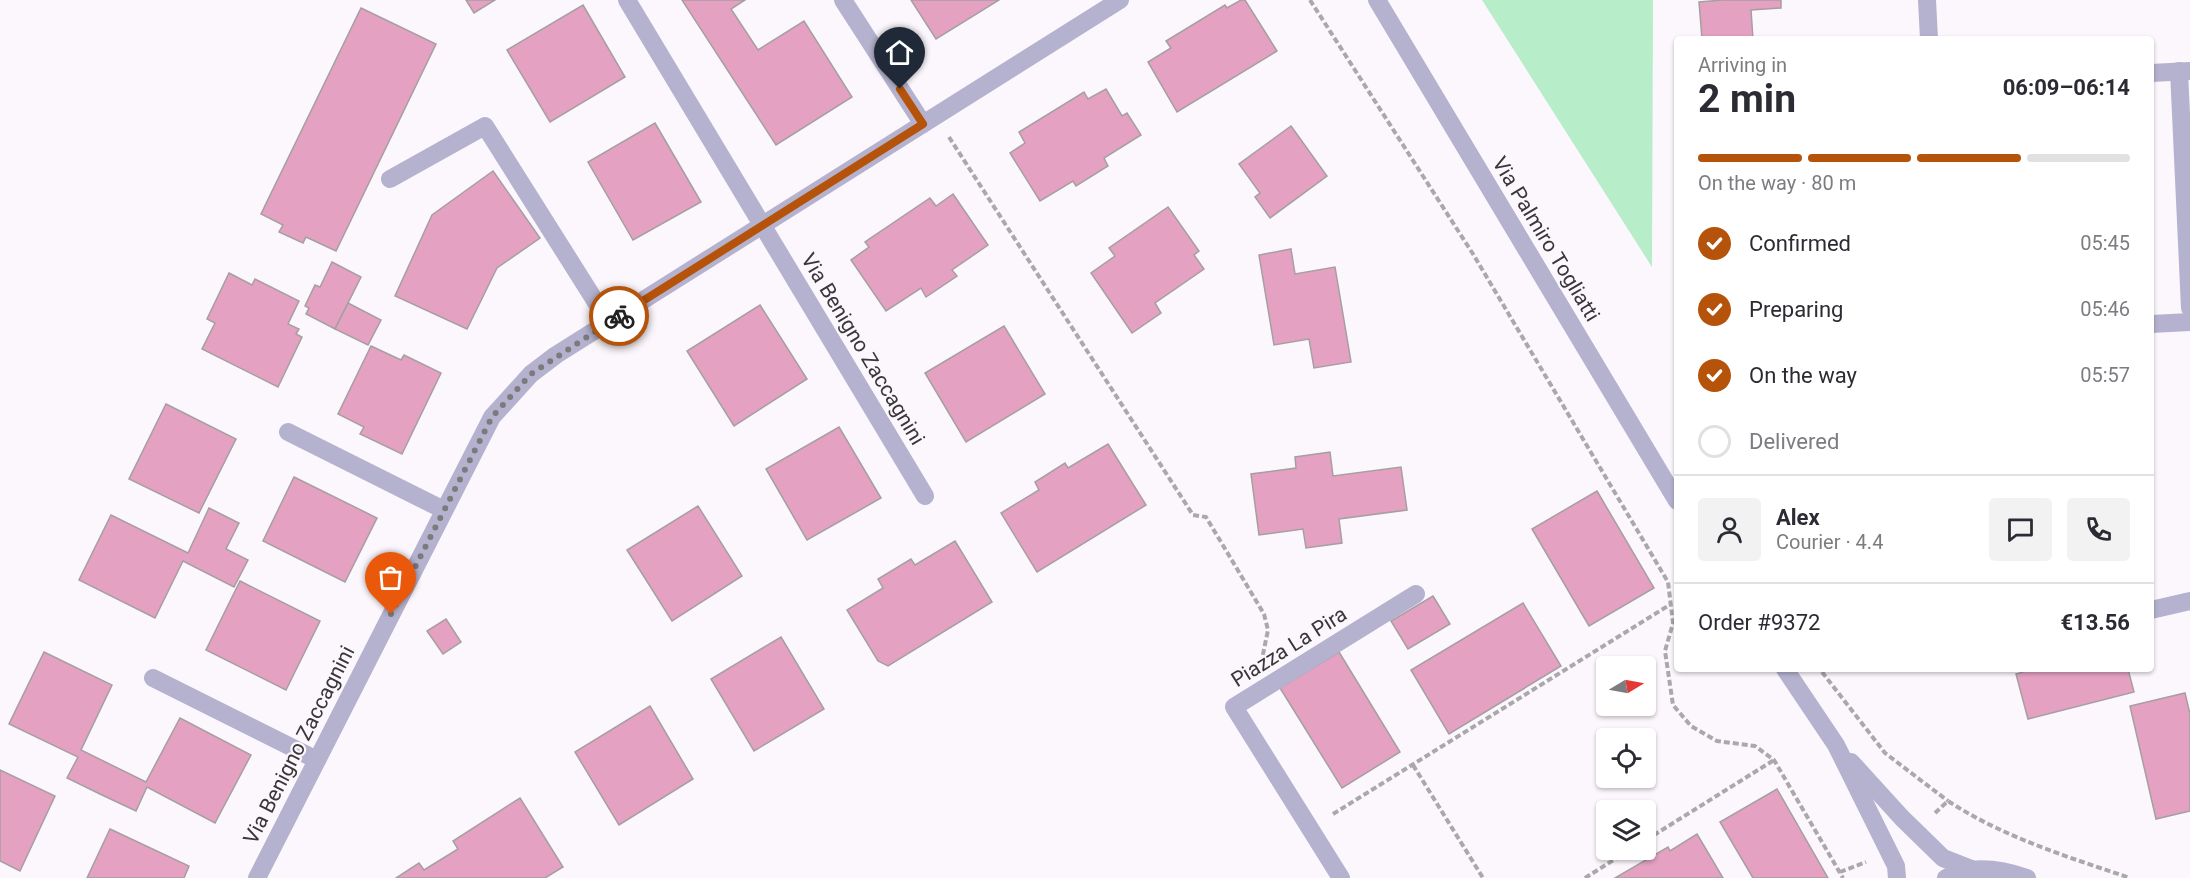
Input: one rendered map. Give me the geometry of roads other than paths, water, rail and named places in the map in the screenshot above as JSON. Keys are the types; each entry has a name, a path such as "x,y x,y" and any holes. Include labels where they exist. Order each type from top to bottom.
{"street":[{"name":"Via Benigno Zaccagnini","path":"627,0 925,496"},
{"path":"843,0 929,120"},
{"name":"Via Benigno Zaccagnini","path":"257,878 492,417 531,374 610,321 1120,0"},
{"name":"Via Palmiro Togliatti","path":"1377,0 1674,496"},
{"path":"1927,0 1929,36"},
{"path":"2154,73 2185,71 2190,308"},
{"path":"390,179 485,126 610,321"},
{"path":"2154,324 2190,322"},
{"path":"288,432 444,510"},
{"name":"Piazza La Pira","path":"1341,878 1234,707 1416,594"},
{"path":"2154,609 2190,601"},
{"path":"1787,672 1836,745 1896,866 1897,878"},
{"path":"153,678 317,760"},
{"path":"1836,745 1902,818 1943,858 1971,869"},
{"path":"1946,878 1971,869 1999,869 2027,878"}]}
